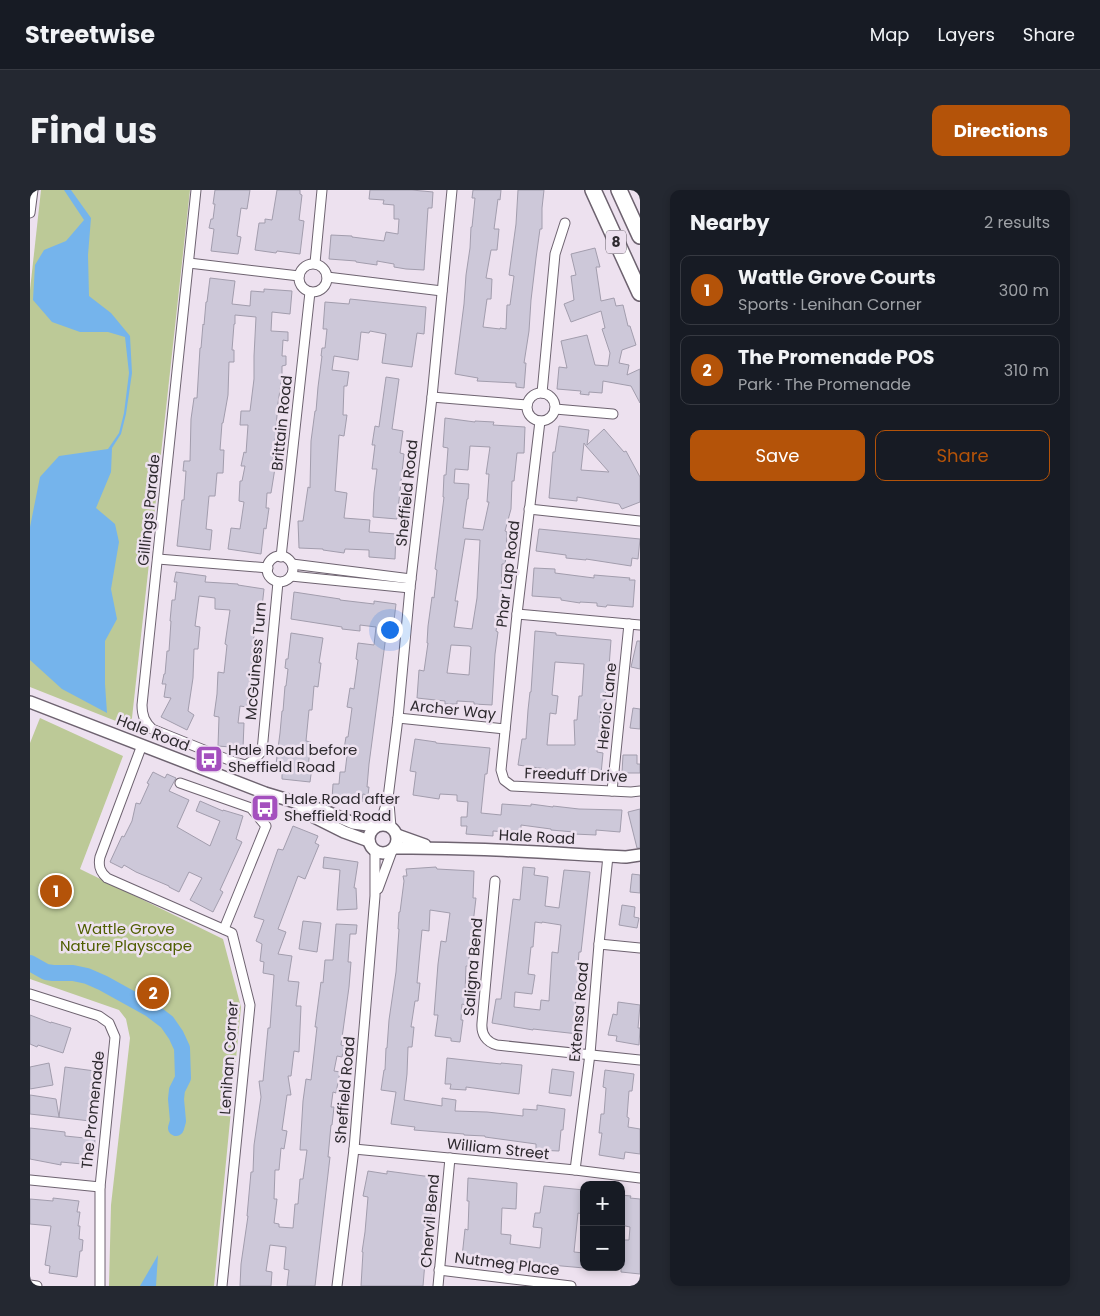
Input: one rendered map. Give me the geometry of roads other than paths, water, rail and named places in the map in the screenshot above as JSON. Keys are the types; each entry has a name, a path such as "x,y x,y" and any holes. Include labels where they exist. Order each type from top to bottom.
{"highway":[{"name":"8","path":"593,190 640,294"},
{"name":"8","path":"619,190 640,236"}],"main road":[{"name":"Hale Road","path":"30,703 265,792 324,811 352,823 386,828 432,847"},
{"name":"Hale Road","path":"265,792 372,846"},
{"path":"386,828 398,842 393,849 383,854 372,846 369,836 371,830 386,828"},
{"name":"Hale Road","path":"393,849 432,847 626,857 640,855"}],"street":[{"path":"30,213 33,190"},
{"name":"Gillings Parade","path":"196,190 142,714 146,723 152,729 246,765"},
{"path":"315,264 322,190"},
{"name":"Sheffield Road","path":"386,828 452,190"},
{"path":"542,393 556,254 565,223"},
{"path":"189,263 298,276"},
{"path":"315,264 322,267 326,272 326,284 317,291 310,292 300,285 298,276 305,265 315,264"},
{"path":"327,277 442,291"},
{"name":"Brittain Road","path":"281,556 310,292"},
{"path":"542,393 552,398 555,408 552,416 544,421 540,421 530,416 527,406 532,396 542,393"},
{"path":"432,397 527,406"},
{"path":"555,408 613,414"},
{"name":"Phar Lap Road","path":"505,730 540,421"},
{"path":"529,509 640,521"},
{"path":"292,564 291,576 285,581 278,582 270,577 269,563 281,556 292,564 321,568 410,588"},
{"path":"158,559 268,568"},
{"path":"320,579 321,568"},
{"path":"291,576 320,579 411,579"},
{"name":"McGuiness Turn","path":"246,765 256,759 262,751 278,582"},
{"path":"517,614 640,626"},
{"name":"Heroic Lane","path":"612,791 629,624"},
{"name":"Archer Way","path":"398,718 505,730"},
{"name":"Freeduff Drive","path":"505,730 501,770 504,780 512,786 631,792 640,790"},
{"path":"142,745 100,857 99,863 102,874 107,878 224,930 266,826 251,808 180,783"},
{"name":"Sheffield Road","path":"337,1286 354,1149 375,896 372,846"},
{"name":"Sheffield Road","path":"375,896 393,849"},
{"name":"Extensa Road","path":"575,1170 590,1054 608,856"},
{"name":"Saligna Bend","path":"495,881 482,1023 483,1035 489,1042 497,1045 590,1054"},
{"name":"Lenihan Corner","path":"222,1286 250,1005 232,933 224,930"},
{"path":"599,944 640,948"},
{"name":"The Promenade","path":"30,994 99,1016 109,1023 114,1037 100,1186 100,1286"},
{"path":"590,1054 640,1060"},
{"name":"William Street","path":"354,1149 640,1178"},
{"name":"Chervil Bend","path":"438,1286 450,1158"},
{"path":"30,1180 100,1186"},
{"name":"Nutmeg Place","path":"439,1270 536,1284 571,1286"},
{"path":"30,1285 38,1286"}],"water":[{"path":"64,190 71,190 91,218 88,255 89,296 111,313 130,336 132,373 126,414 121,434 112,448 111,472 96,508 115,524 119,542 111,589 117,619 105,641 107,713 62,689 30,660 30,527 40,477 59,456 108,449 119,433 124,413 129,373 125,337 108,332 80,332 52,322 33,300 35,265 44,250 66,241 84,220"},
{"path":"158,1255 156,1286 140,1286"}],"waterway":[{"path":"30,963 46,972 73,973 87,976 150,1009 167,1022 182,1048 183,1078 177,1090 178,1121 176,1128"}],"place":[{"name":"Hale Road before Sheffield Road","path":"209,759"},
{"name":"Hale Road after Sheffield Road","path":"265,808"},
{"name":"Wattle Grove Courts","path":"56,891"},
{"name":"The Promenade POS","path":"153,993"}],"park label":[{"name":"Wattle Grove Nature Playscape","path":"126,938"}]}
